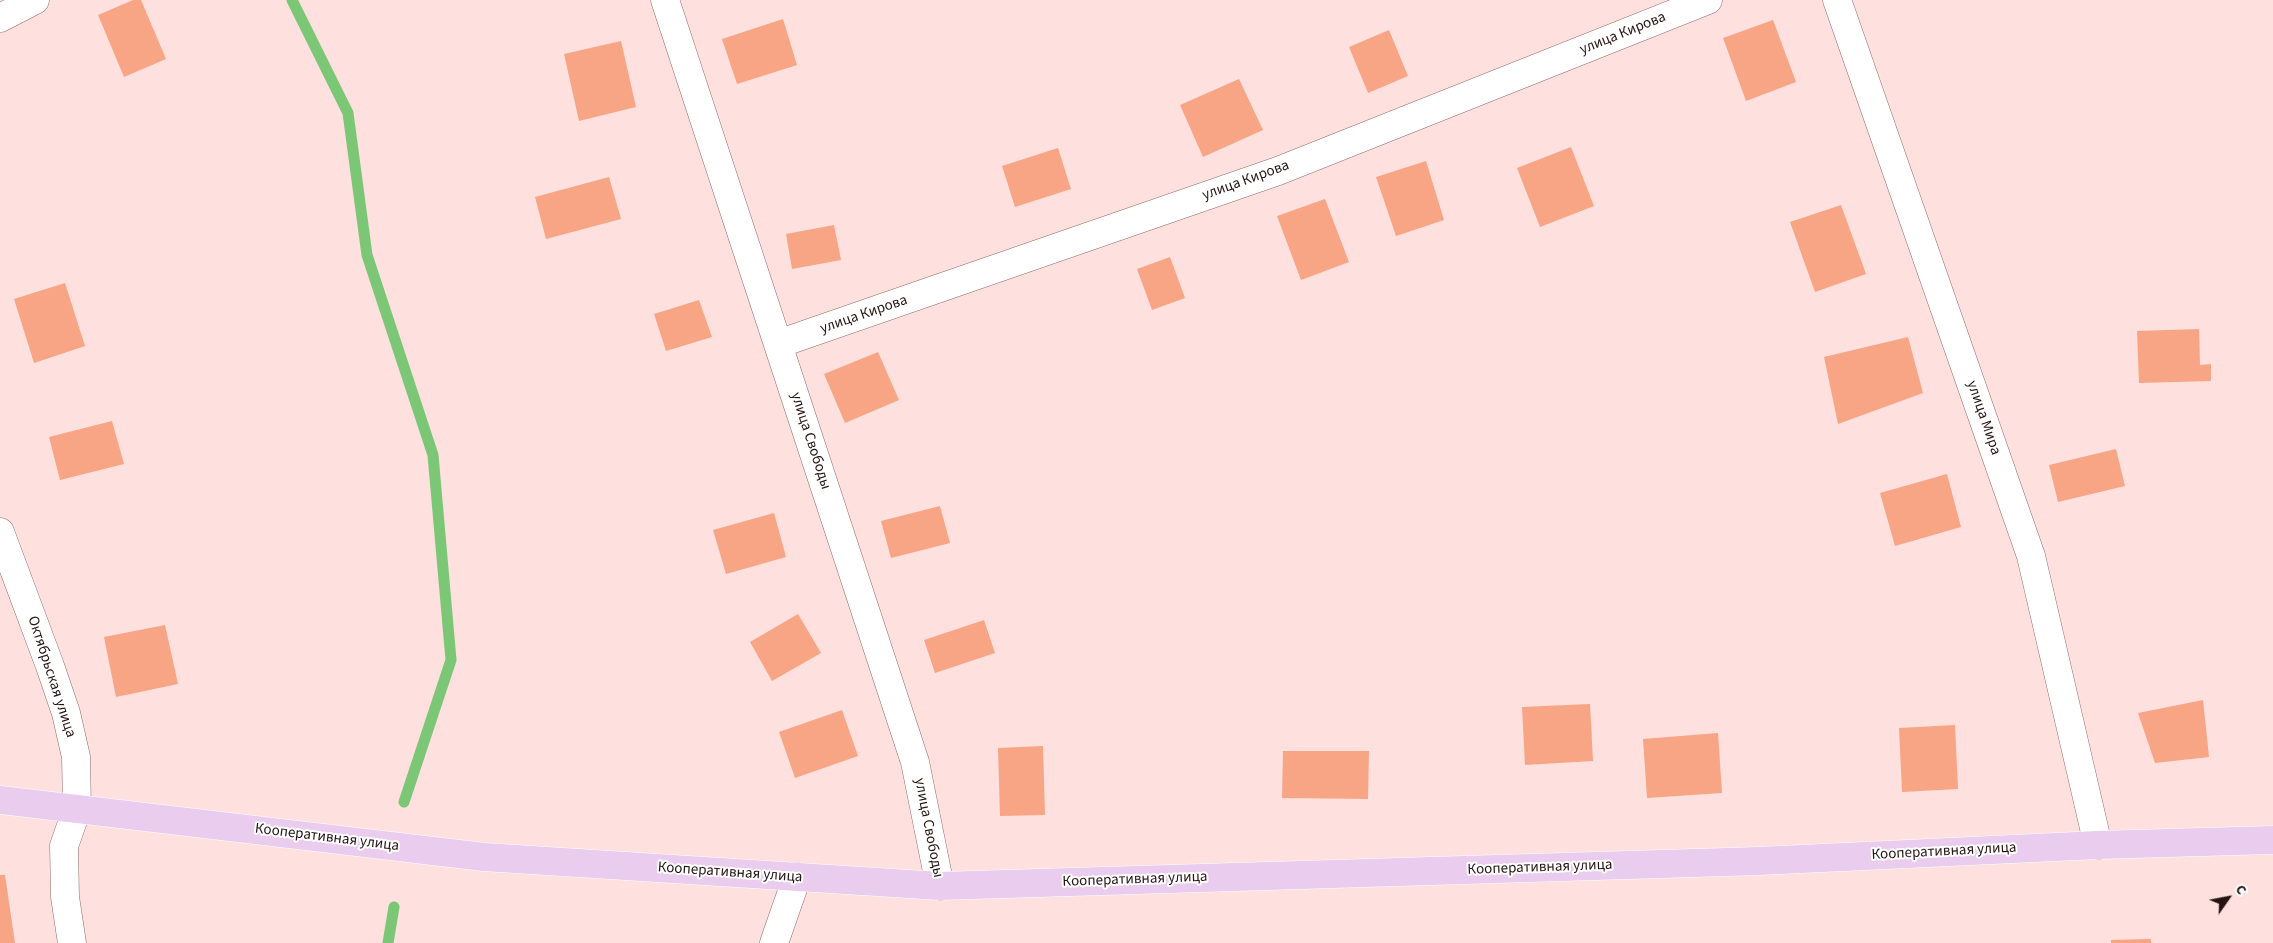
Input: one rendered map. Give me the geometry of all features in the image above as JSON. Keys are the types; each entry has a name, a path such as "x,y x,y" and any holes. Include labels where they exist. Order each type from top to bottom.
{"main road":[{"name":"Кооперативная улица","path":"0,800 484,857 940,886 1759,861 2098,845 2273,840"}],"street":[{"path":"0,18 35,0"},
{"name":"улица Свободы","path":"666,0 915,762 940,886"},
{"name":"улица Кирова","path":"778,344 1278,171 1708,0"},
{"name":"улица Мира","path":"1837,0 2031,556 2098,845"},
{"name":"Октябрьская улица","path":"0,532 66,713 76,757 77,809 64,846 65,897 72,943"},
{"path":"774,943 797,877"}],"building":[{"path":"133,0 141,0 166,59 124,77 98,15"},
{"path":"783,19 797,65 737,84 722,39"},
{"path":"1773,20 1796,82 1746,101 1723,38"},
{"path":"1389,30 1408,76 1368,93 1349,47"},
{"path":"621,41 636,107 579,121 564,54"},
{"path":"1239,79 1263,130 1203,157 1180,105"},
{"path":"1571,147 1594,206 1540,227 1517,168"},
{"path":"1058,148 1071,189 1015,207 1002,166"},
{"path":"1426,161 1444,220 1396,236 1376,177"},
{"path":"609,177 621,219 546,239 535,197"},
{"path":"1325,199 1349,262 1301,280 1277,216"},
{"path":"1841,205 1866,274 1815,292 1790,222"},
{"path":"834,225 841,260 792,269 786,234"},
{"path":"1170,257 1185,298 1152,310 1137,269"},
{"path":"65,283 85,346 34,363 14,299"},
{"path":"699,300 712,337 666,351 654,314"},
{"path":"2199,329 2200,365 2211,364 2211,381 2139,383 2137,331"},
{"path":"1908,337 1923,393 1838,424 1824,357"},
{"path":"878,352 899,400 845,423 824,374"},
{"path":"112,421 124,464 60,480 49,437"},
{"path":"2116,449 2125,486 2058,502 2049,465"},
{"path":"1947,474 1961,527 1895,546 1880,493"},
{"path":"940,506 950,543 891,558 881,521"},
{"path":"774,513 786,557 726,574 713,530"},
{"path":"798,614 821,653 772,681 750,642"},
{"path":"984,620 995,653 935,673 924,640"},
{"path":"165,625 178,684 116,697 104,637"},
{"path":"2203,700 2209,757 2155,763 2138,713"},
{"path":"1590,704 1593,761 1525,765 1522,707"},
{"path":"842,710 858,756 795,778 779,732"},
{"path":"1955,725 1958,789 1902,792 1899,728"},
{"path":"1718,733 1722,793 1647,798 1643,739"},
{"path":"1043,746 1045,815 1000,816 998,748"},
{"path":"1283,751 1369,751 1368,799 1282,798"},
{"path":"0,875 5,875 15,943 0,943"},
{"path":"2151,939 2151,943 2111,943 2111,940"}],"waterway":[{"path":"292,0 348,113 367,255 433,455 451,660 404,802"},
{"path":"388,943 394,907"}]}
